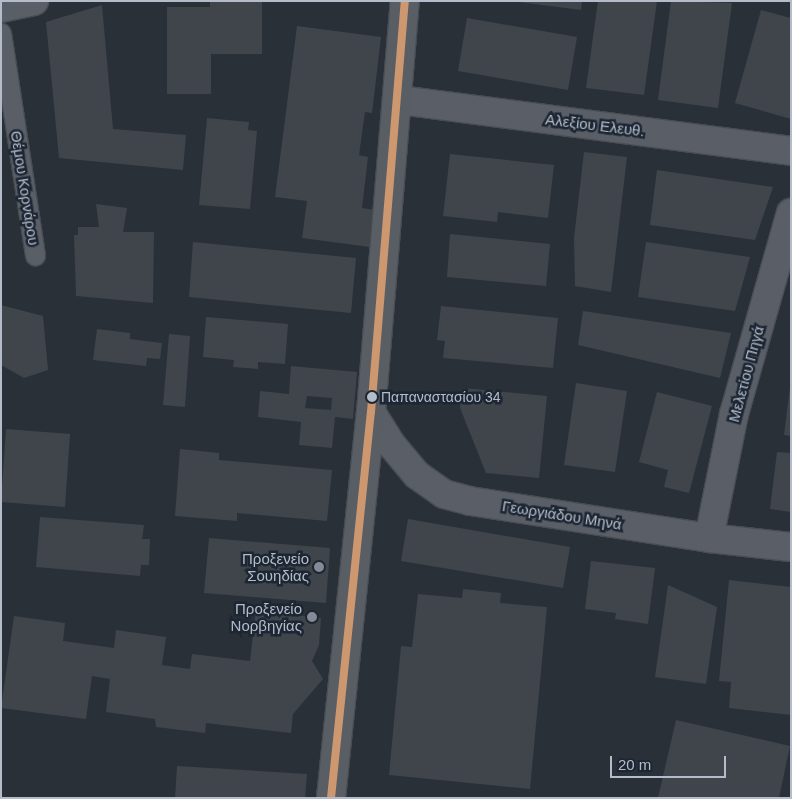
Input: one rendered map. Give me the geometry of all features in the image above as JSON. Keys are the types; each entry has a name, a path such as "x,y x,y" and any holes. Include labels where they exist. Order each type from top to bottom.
{"main road":[{"path":"331,798 371,412 399,100 405,1"}],"street":[{"path":"1,8 34,1"},
{"name":"Αλεξίου Ελευθ.","path":"399,100 791,151"},
{"name":"Μελετίου Πηγά","path":"709,538 734,414 791,213"},
{"name":"Γεωργιάδου Μηνά","path":"371,412 391,444 416,475 444,494 470,501 709,538 791,547"}],"lane":[{"name":"Θέμου Κορνάρου","path":"1,33 35,255"}],"building":[{"path":"210,1 262,1 262,54 211,54 211,94 167,94 167,7 210,7"},
{"path":"511,1 582,1 581,10"},
{"path":"598,1 657,1 644,95 586,88"},
{"path":"671,1 732,3 718,108 658,100"},
{"path":"102,5 113,129 186,135 183,170 59,158 46,22"},
{"path":"761,10 791,18 791,119 735,103"},
{"path":"467,18 577,37 568,90 458,71"},
{"path":"297,26 381,37 372,113 365,112 359,155 368,157 362,208 375,210 370,247 302,238 307,201 275,197"},
{"path":"207,118 249,122 248,130 257,131 250,209 199,205"},
{"path":"584,152 627,157 611,292 575,286 574,238"},
{"path":"450,154 554,165 548,218 498,212 497,222 443,216"},
{"path":"657,170 773,187 755,240 650,225"},
{"path":"96,204 127,208 123,232 154,232 153,303 76,296 74,235 78,235 78,227 99,227"},
{"path":"450,234 550,244 546,286 447,277"},
{"path":"193,242 356,258 351,313 189,297"},
{"path":"646,242 750,257 735,311 638,297"},
{"path":"1,305 43,316 48,370 24,378 1,365"},
{"path":"441,306 558,318 553,368 443,358 445,341 437,340"},
{"path":"583,311 731,333 720,378 578,345"},
{"path":"206,317 288,324 285,364 258,362 258,369 233,367 234,360 203,357"},
{"path":"97,329 130,333 130,339 162,343 160,359 147,358 146,366 93,360"},
{"path":"169,334 190,336 185,407 163,405"},
{"path":"291,366 357,372 353,419 335,417 332,448 299,445 301,422 258,417 260,391 289,394","holes":["307,396 332,398 331,410 305,408"]},
{"path":"576,383 627,391 615,472 564,465"},
{"path":"462,388 547,396 539,478 486,473 460,408"},
{"path":"791,388 791,436 784,435"},
{"path":"657,392 712,406 689,493 664,487 668,470 639,462"},
{"path":"6,429 70,434 65,507 1,502"},
{"path":"180,449 219,453 219,460 332,470 327,521 237,513 237,521 175,516"},
{"path":"777,452 791,453 791,512 770,509"},
{"path":"40,517 144,525 142,539 150,539 149,565 141,565 140,576 36,567"},
{"path":"408,519 570,547 563,588 401,561"},
{"path":"209,538 330,548 326,603 204,593"},
{"path":"591,561 655,568 648,624 615,619 616,613 585,609"},
{"path":"729,580 791,587 791,715 729,708 731,682 719,681"},
{"path":"668,585 717,607 706,684 655,677"},
{"path":"463,589 501,593 500,603 547,607 530,789 389,775 401,646 412,647 418,594 462,598"},
{"path":"256,610 321,618 319,645 312,661 323,679 293,714 291,733 206,723 205,733 156,727 155,719 106,712 110,679 92,676 86,719 1,708 14,616 65,623 63,641 114,648 116,630 166,637 162,665 190,669 192,654 250,661"},
{"path":"676,720 790,746 779,798 658,798"},
{"path":"177,766 307,774 305,798 175,798"}],"transit line":[{"path":"331,798 371,412 405,1"}],"place":[{"name":"Παπαναστασίου 34","path":"372,397"},
{"name":"Προξενείο Σουηδίας","path":"319,567"},
{"name":"Προξενείο Νορβηγίας","path":"312,617"}]}
